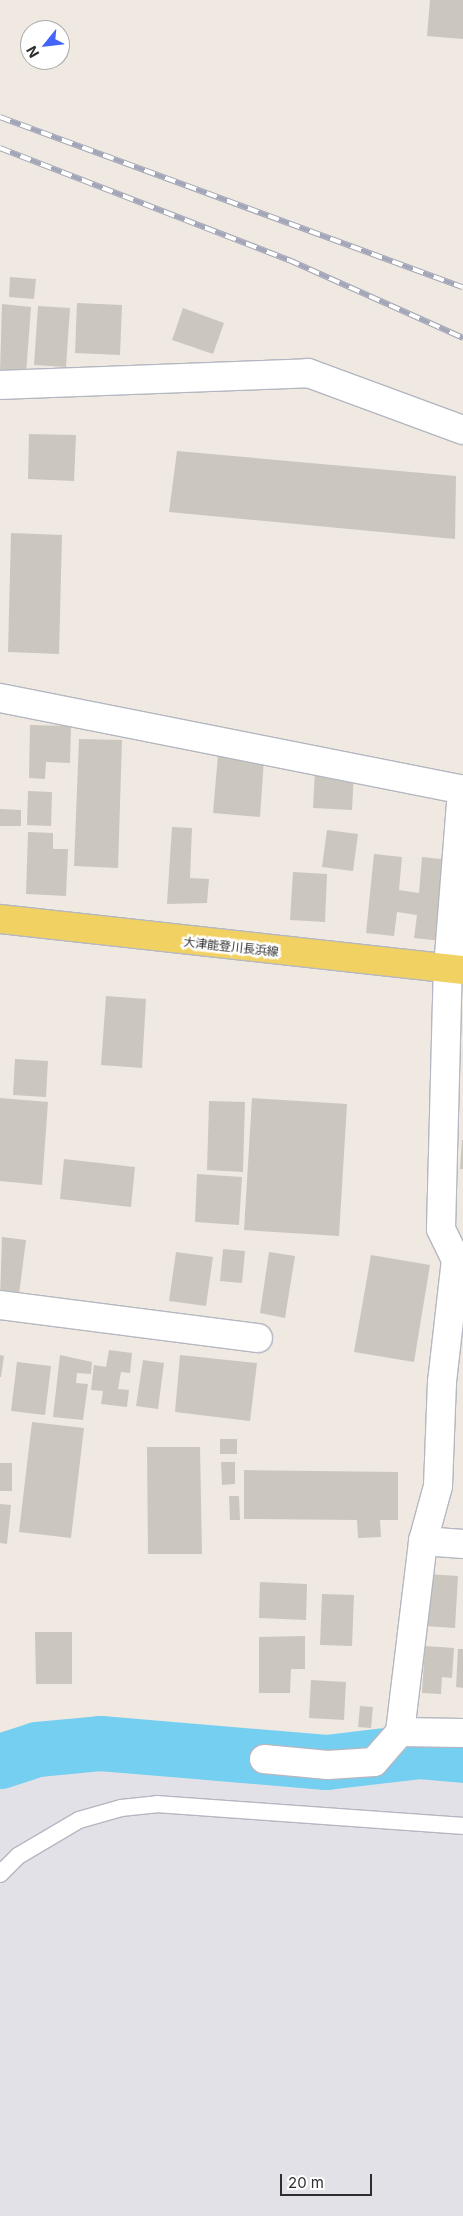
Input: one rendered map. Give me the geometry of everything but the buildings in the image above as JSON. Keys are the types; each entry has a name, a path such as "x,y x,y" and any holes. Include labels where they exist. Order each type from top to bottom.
{"main road":[{"name":"大津能登川長浜線","path":"0,919 455,969"}],"street":[{"path":"0,384 308,373 463,430"},
{"path":"0,698 463,790 455,969 454,1196 441,1229 456,1260 452,1382 438,1486 423,1541 400,1732 374,1762 328,1765 264,1759"},
{"path":"0,1305 258,1338"},
{"path":"423,1541 463,1544"},
{"path":"400,1732 463,1733"}],"lane":[{"path":"0,1874 18,1856 79,1820 148,1805 463,1826"}],"shaded area":[{"path":"84,1754 346,1773 421,1760 463,1762 463,2216 0,2216 0,1772 38,1760"}],"waterway":[{"path":"0,1761 37,1749 100,1743 326,1762 420,1751 463,1755"}],"railway":[{"path":"0,117 463,287"},
{"path":"0,148 289,260 463,338"}]}
